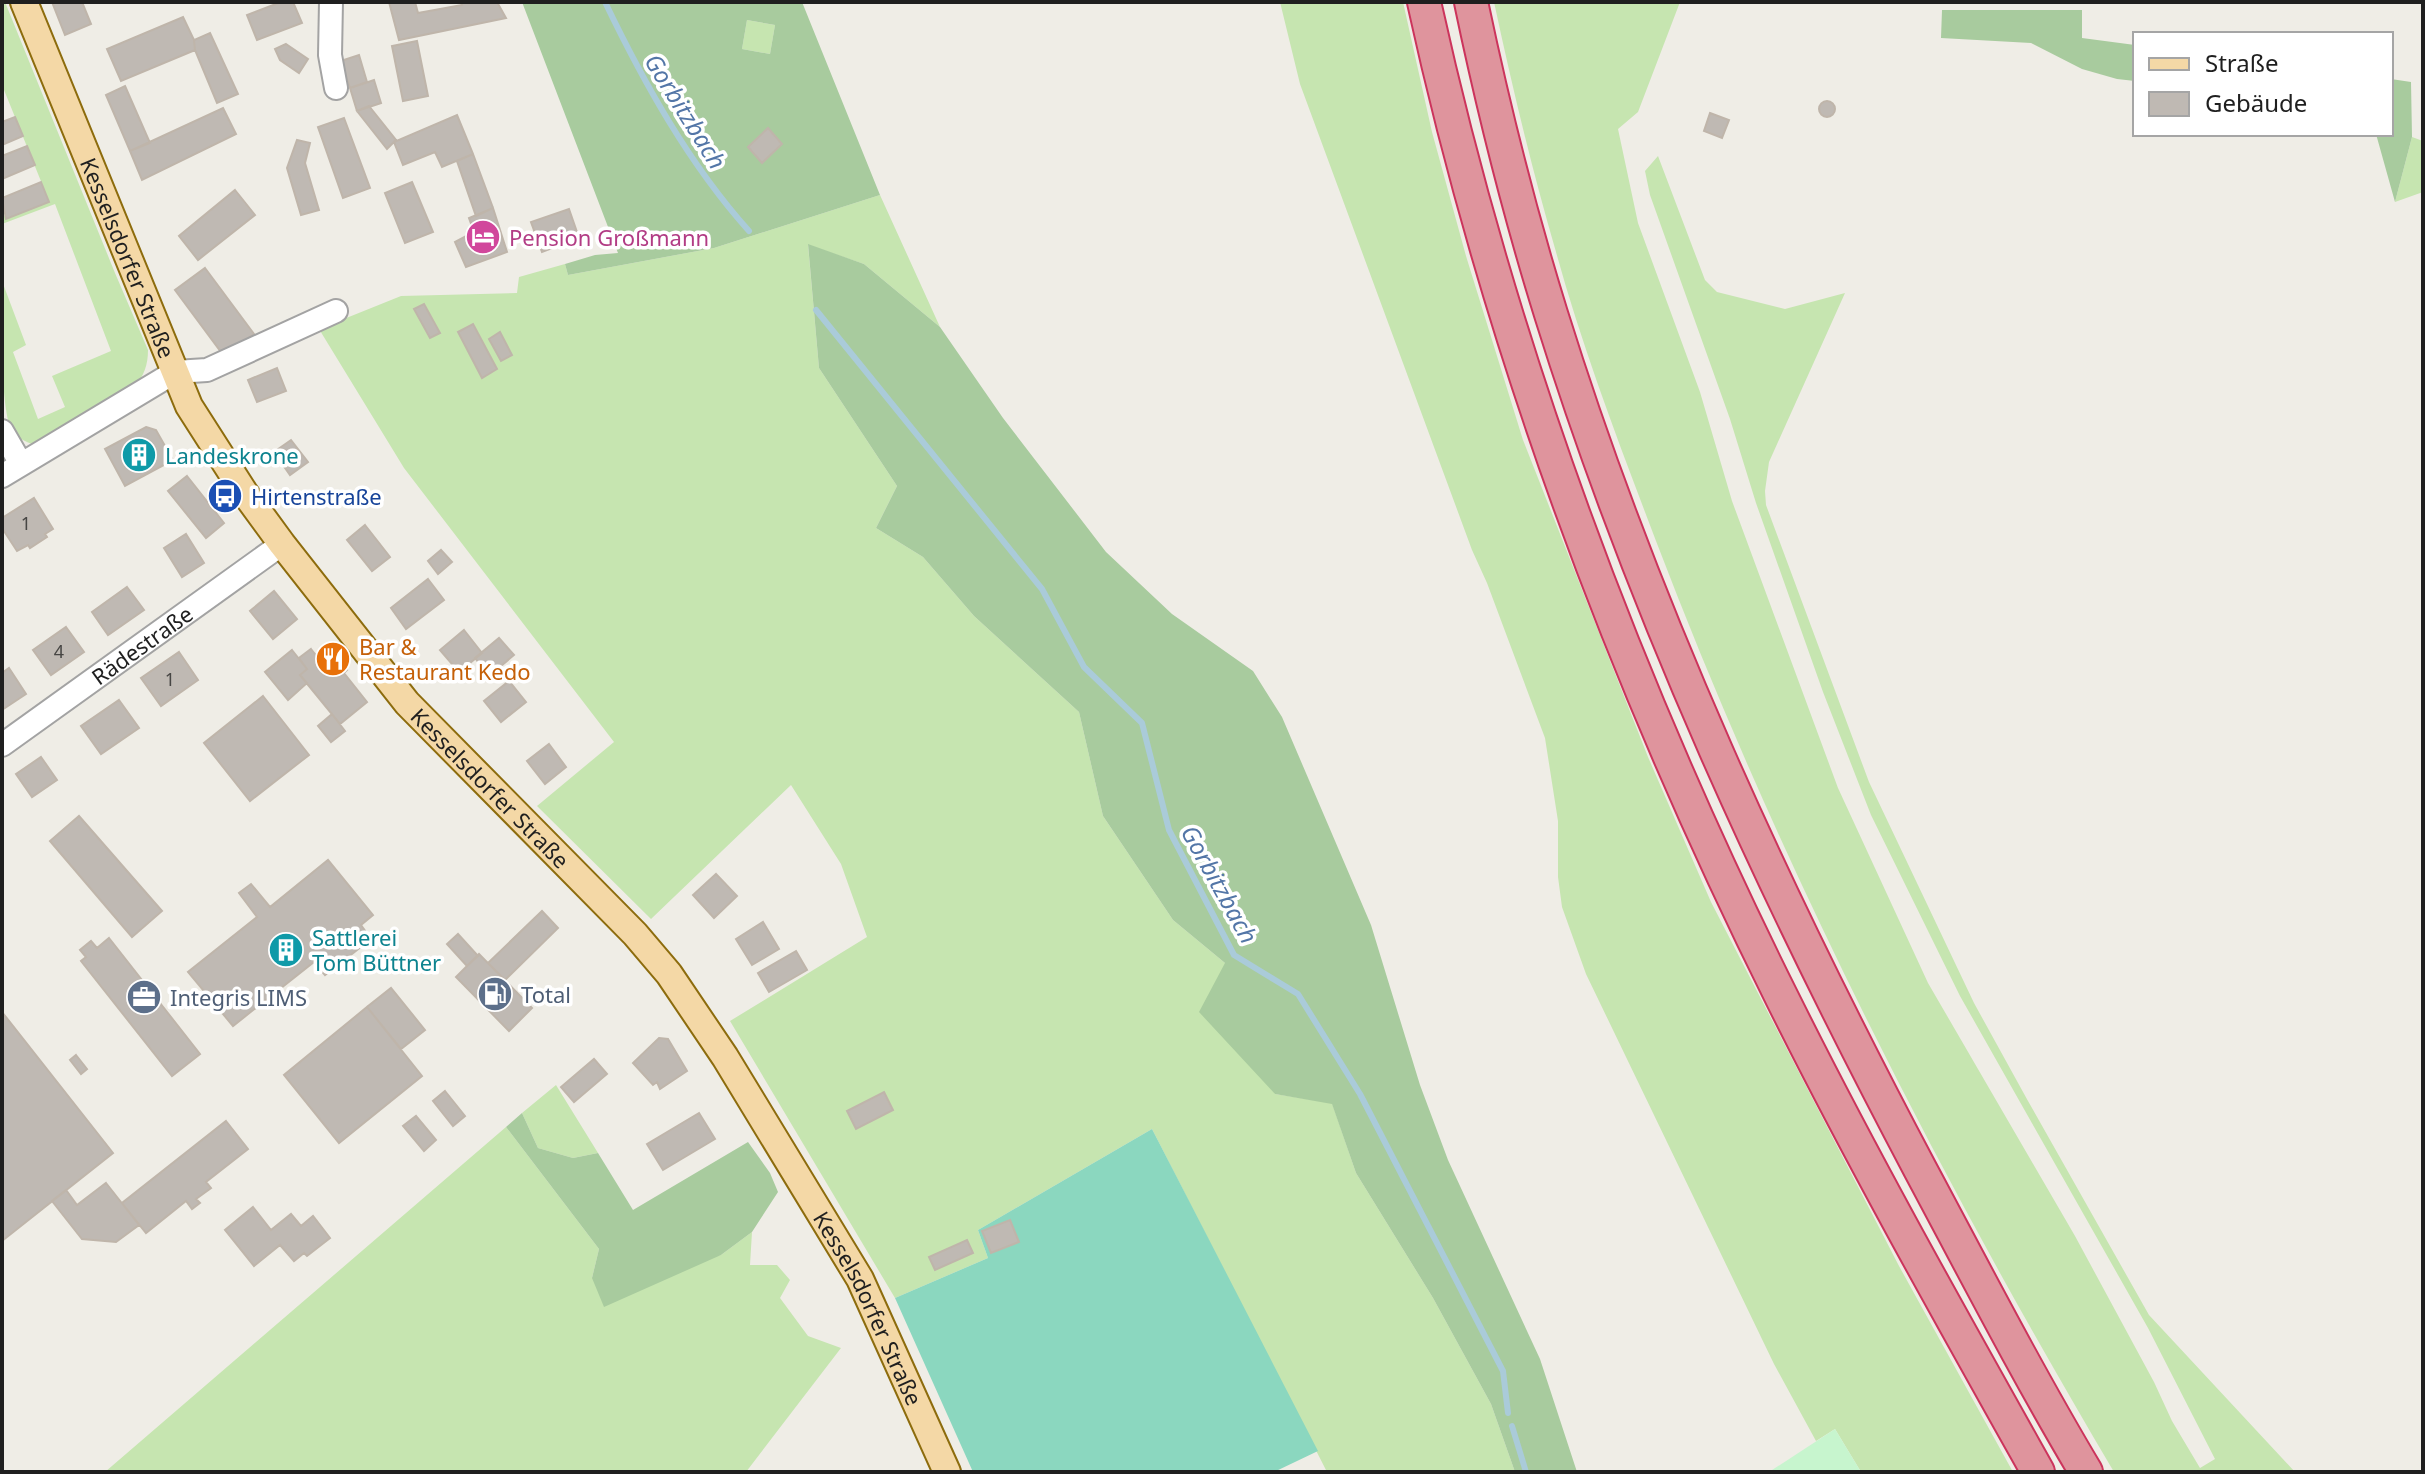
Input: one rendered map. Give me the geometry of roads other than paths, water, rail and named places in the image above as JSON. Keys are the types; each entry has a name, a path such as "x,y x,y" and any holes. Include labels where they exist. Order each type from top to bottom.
{"highway":[{"path":"1424,2 1449,114 1508,326 1558,474 1630,662 1700,823 1780,994 1916,1254 2038,1472"},
{"path":"1471,2 1492,101 1551,314 1628,533 1711,740 1817,969 1875,1084 2086,1472"}],"main road":[{"name":"Kesselsdorfer Straße","path":"24,2 196,417 282,544 407,703 635,934 669,974 725,1057 860,1279 947,1472"}],"street":[{"path":"331,2 330,55 336,88"},
{"path":"2,476 175,372 207,370 336,311"},
{"path":"2,431 21,464"},
{"name":"Rädestraße","path":"2,745 282,544"}],"waterway":[{"name":"Gorbitzbach","path":"605,2 669,122 707,178 749,231"},
{"name":"Gorbitzbach","path":"816,310 1042,589 1084,667 1142,723 1169,830 1234,955 1298,994 1360,1094 1503,1371 1508,1413"},
{"name":"Gorbitzbach","path":"1512,1426 1526,1472"}],"place":[{"name":"Pension Großmann","path":"483,237"},
{"name":"Landeskrone","path":"139,455"},
{"name":"Hirtenstraße","path":"225,496"},
{"name":"Bar & Restaurant Kedo","path":"333,659"},
{"name":"Sattlerei Tom Büttner","path":"286,950"},
{"name":"Total","path":"495,994"},
{"name":"Integris LIMS","path":"144,997"}]}
